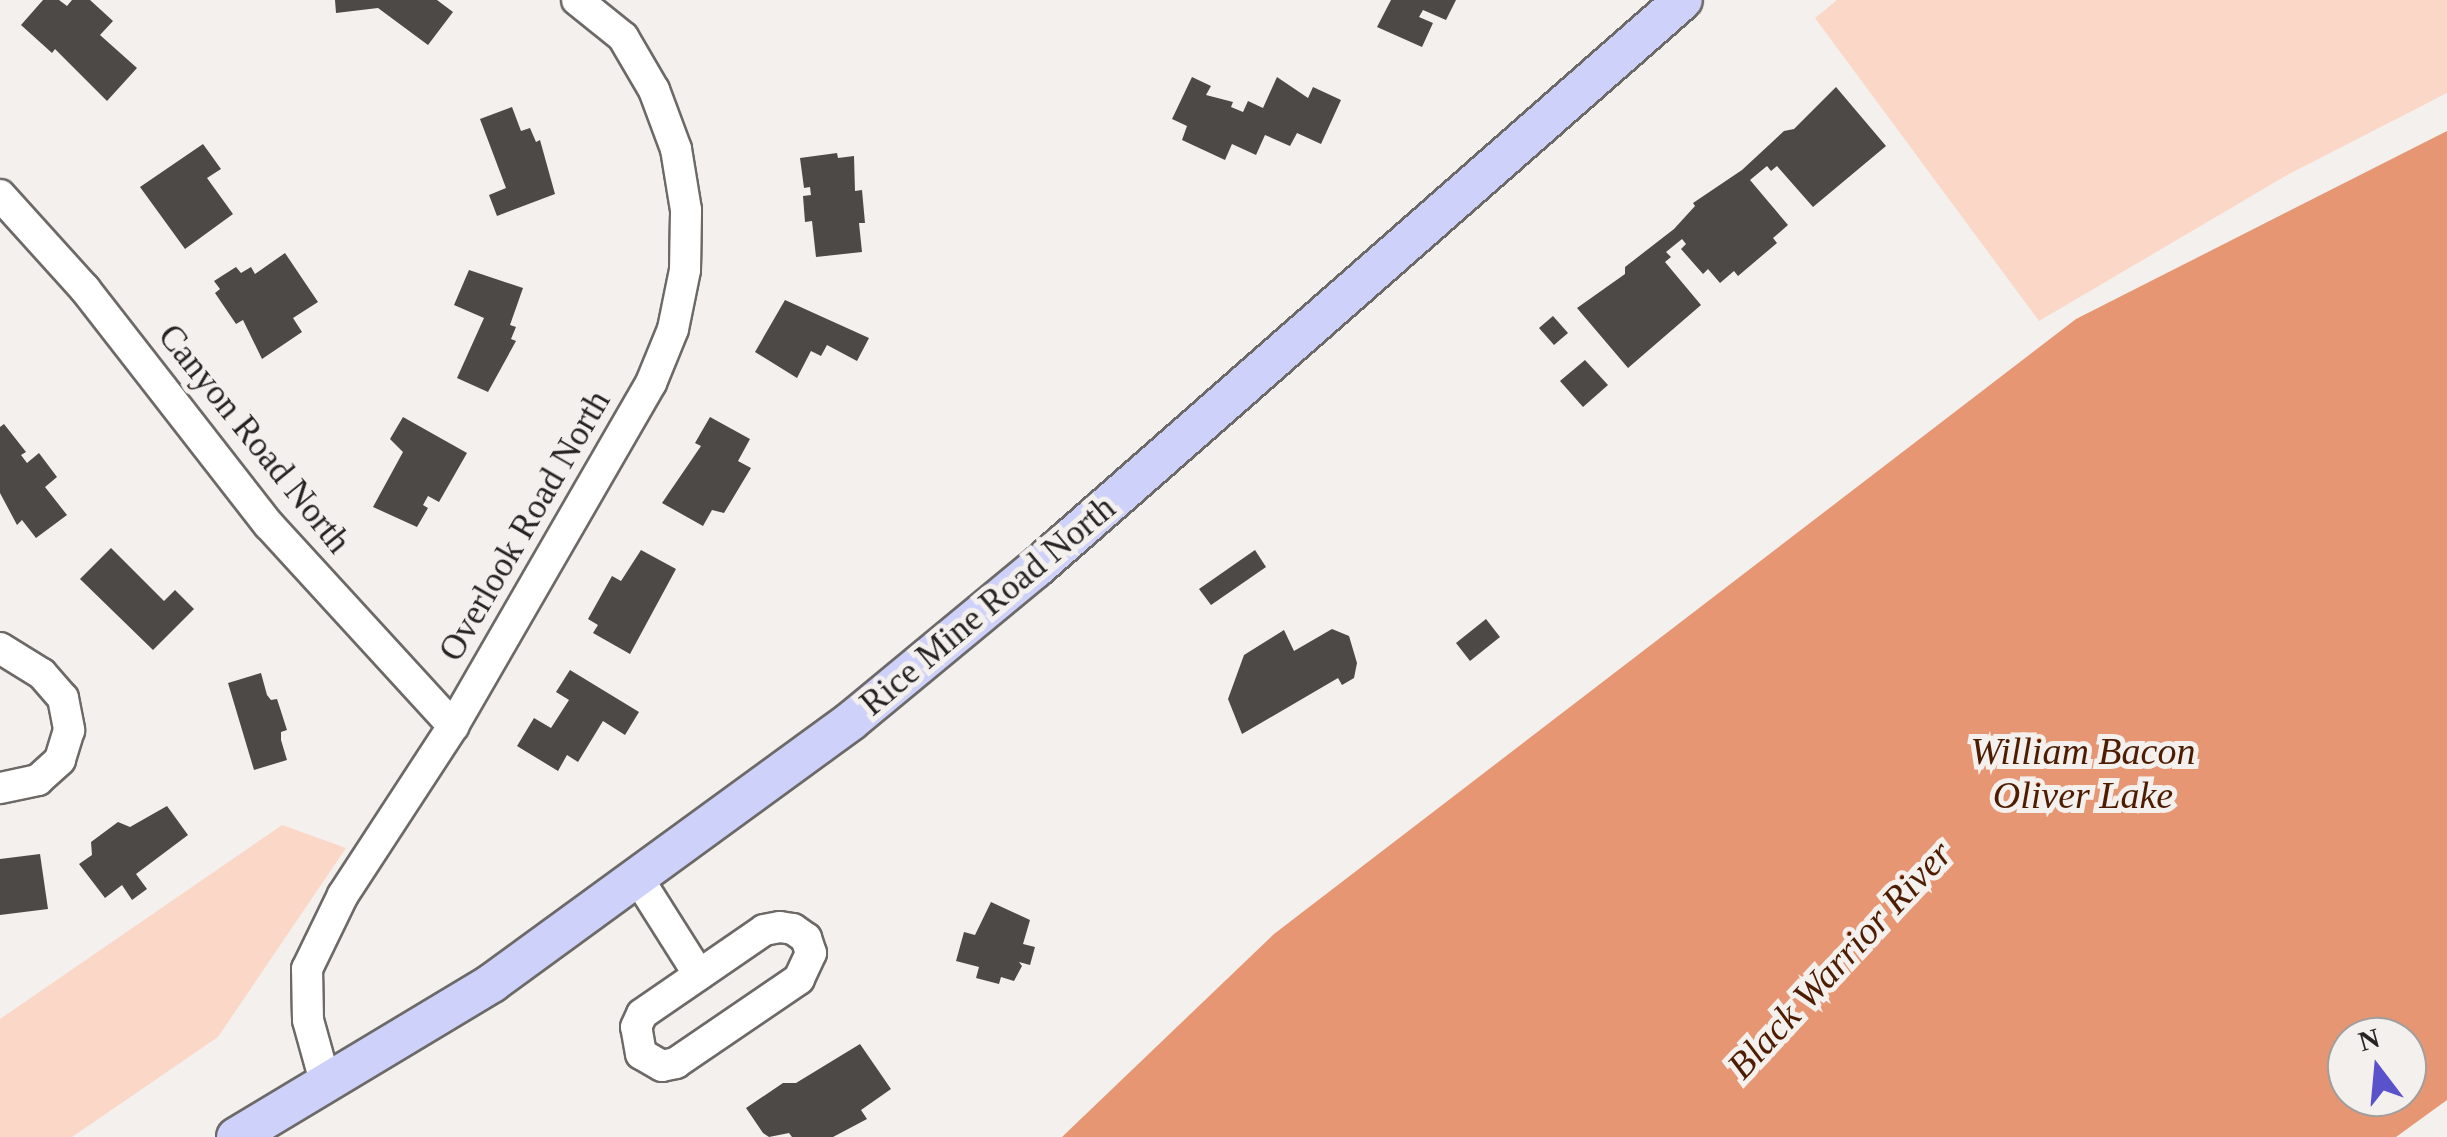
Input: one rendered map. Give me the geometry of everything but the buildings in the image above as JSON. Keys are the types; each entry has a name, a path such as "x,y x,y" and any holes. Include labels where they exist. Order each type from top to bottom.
{"main road":[{"name":"Rice Mine Road North","path":"236,1137 492,983 639,880 851,721 1036,569 1683,0"}],"street":[{"name":"Overlook Road North","path":"326,1085 308,1020 307,969 344,895 453,726 651,383 673,329 685,270 686,210 676,149 654,90 623,37 577,0"},
{"name":"Canyon Road North","path":"0,195 86,289 269,525 453,726"},
{"path":"0,648 42,674 62,698 70,730 60,760 38,780 0,788"},
{"path":"639,880 700,975"},
{"path":"793,928 806,938 811,953 799,979 784,990 676,1063 650,1063 636,1042 636,1027 642,1014 700,975 764,930 793,928"}],"shaded area":[{"path":"1837,0 2447,0 2447,93 2289,174 2039,321 1815,18"},
{"path":"282,825 346,848 218,1037 72,1137 0,1137 0,1019"}],"water":[{"name":"William Bacon Oliver Lake","path":"2447,131 2447,1100 2427,1115 2427,1017 2327,1017 2327,1117 2424,1117 2396,1137 1062,1137 1274,934 2076,319"}],"water label":[{"name":"Black Warrior River","path":"1840,960"}]}
